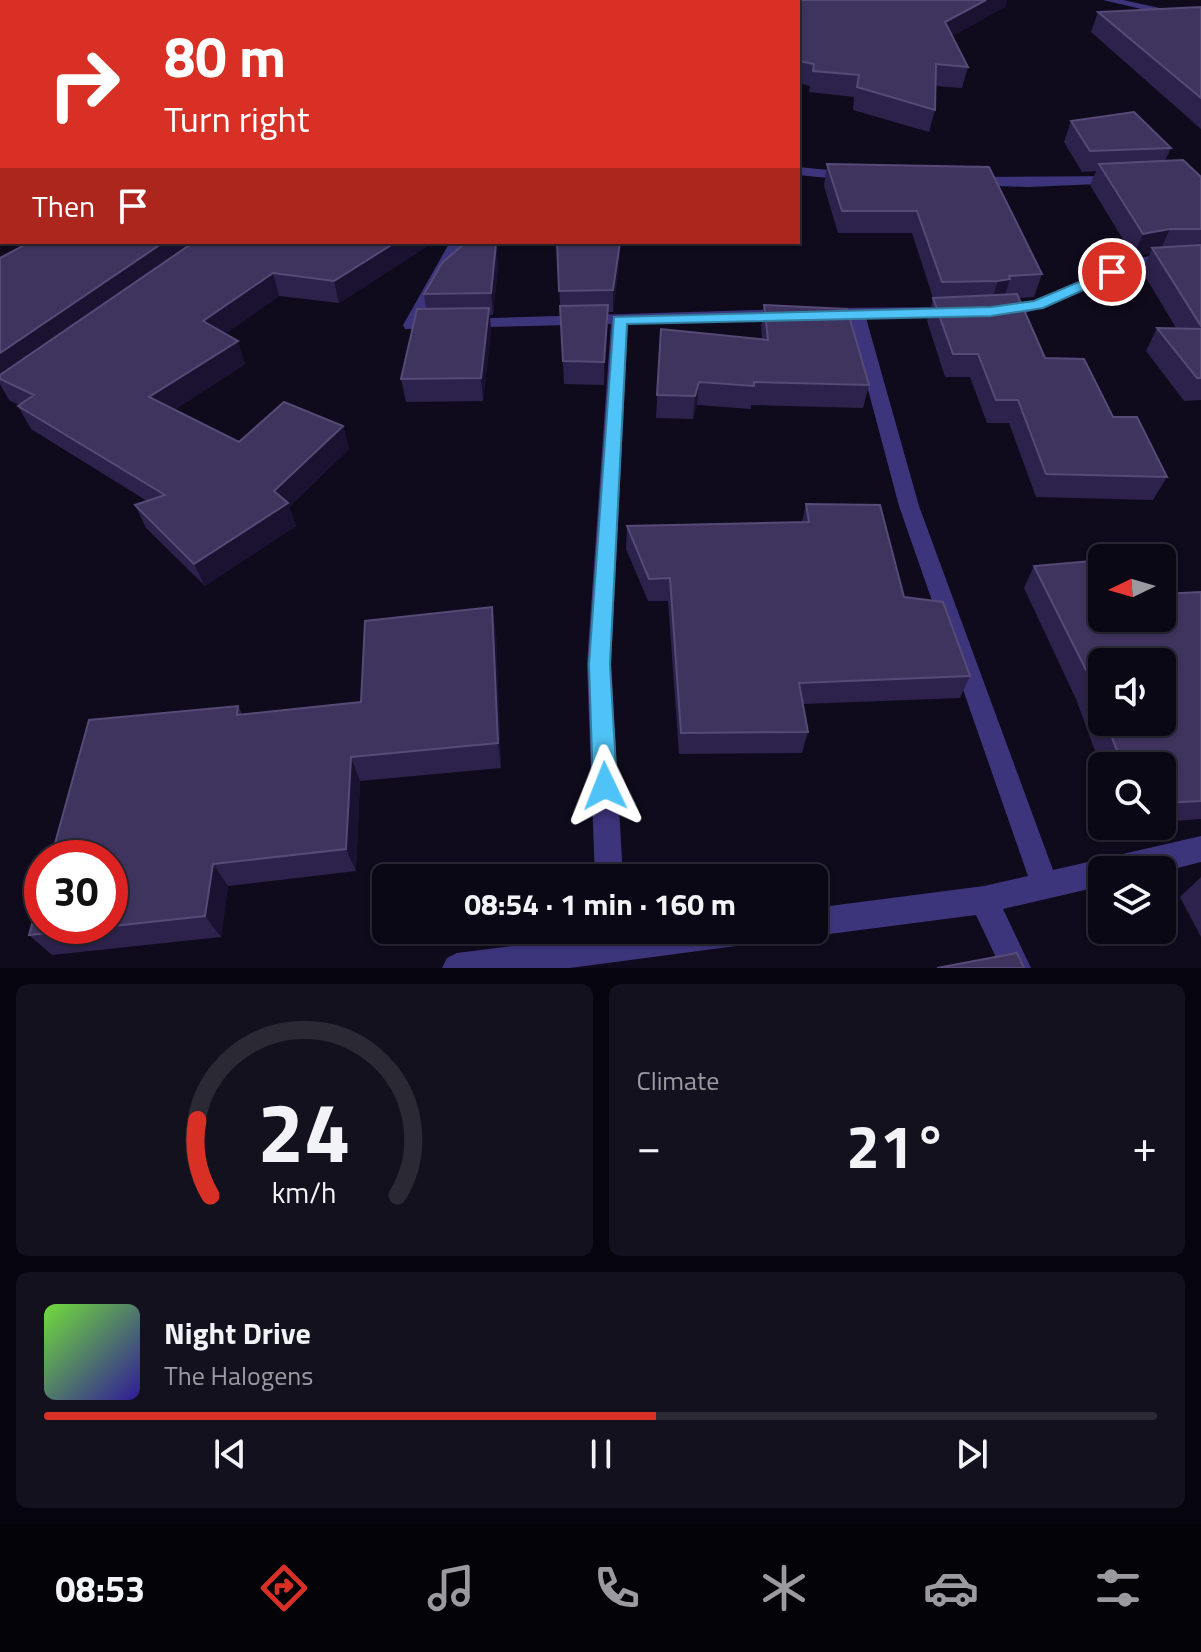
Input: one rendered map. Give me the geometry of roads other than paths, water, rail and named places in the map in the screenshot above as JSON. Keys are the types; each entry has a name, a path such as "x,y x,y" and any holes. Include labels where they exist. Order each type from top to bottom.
{"street":[{"path":"1108,0 1201,20"},
{"path":"800,171 859,177"},
{"path":"951,180 1028,183 1140,177"},
{"path":"457,244 411,325 991,311 1038,305 1132,264 1160,259 1201,258"},
{"path":"857,315 909,506 1045,886"},
{"path":"608,864 599,664 620,320"},
{"path":"1172,856 1201,849"},
{"path":"828,920 984,900 1088,875"},
{"path":"984,900 1016,968"},
{"path":"457,968 585,944"}]}
